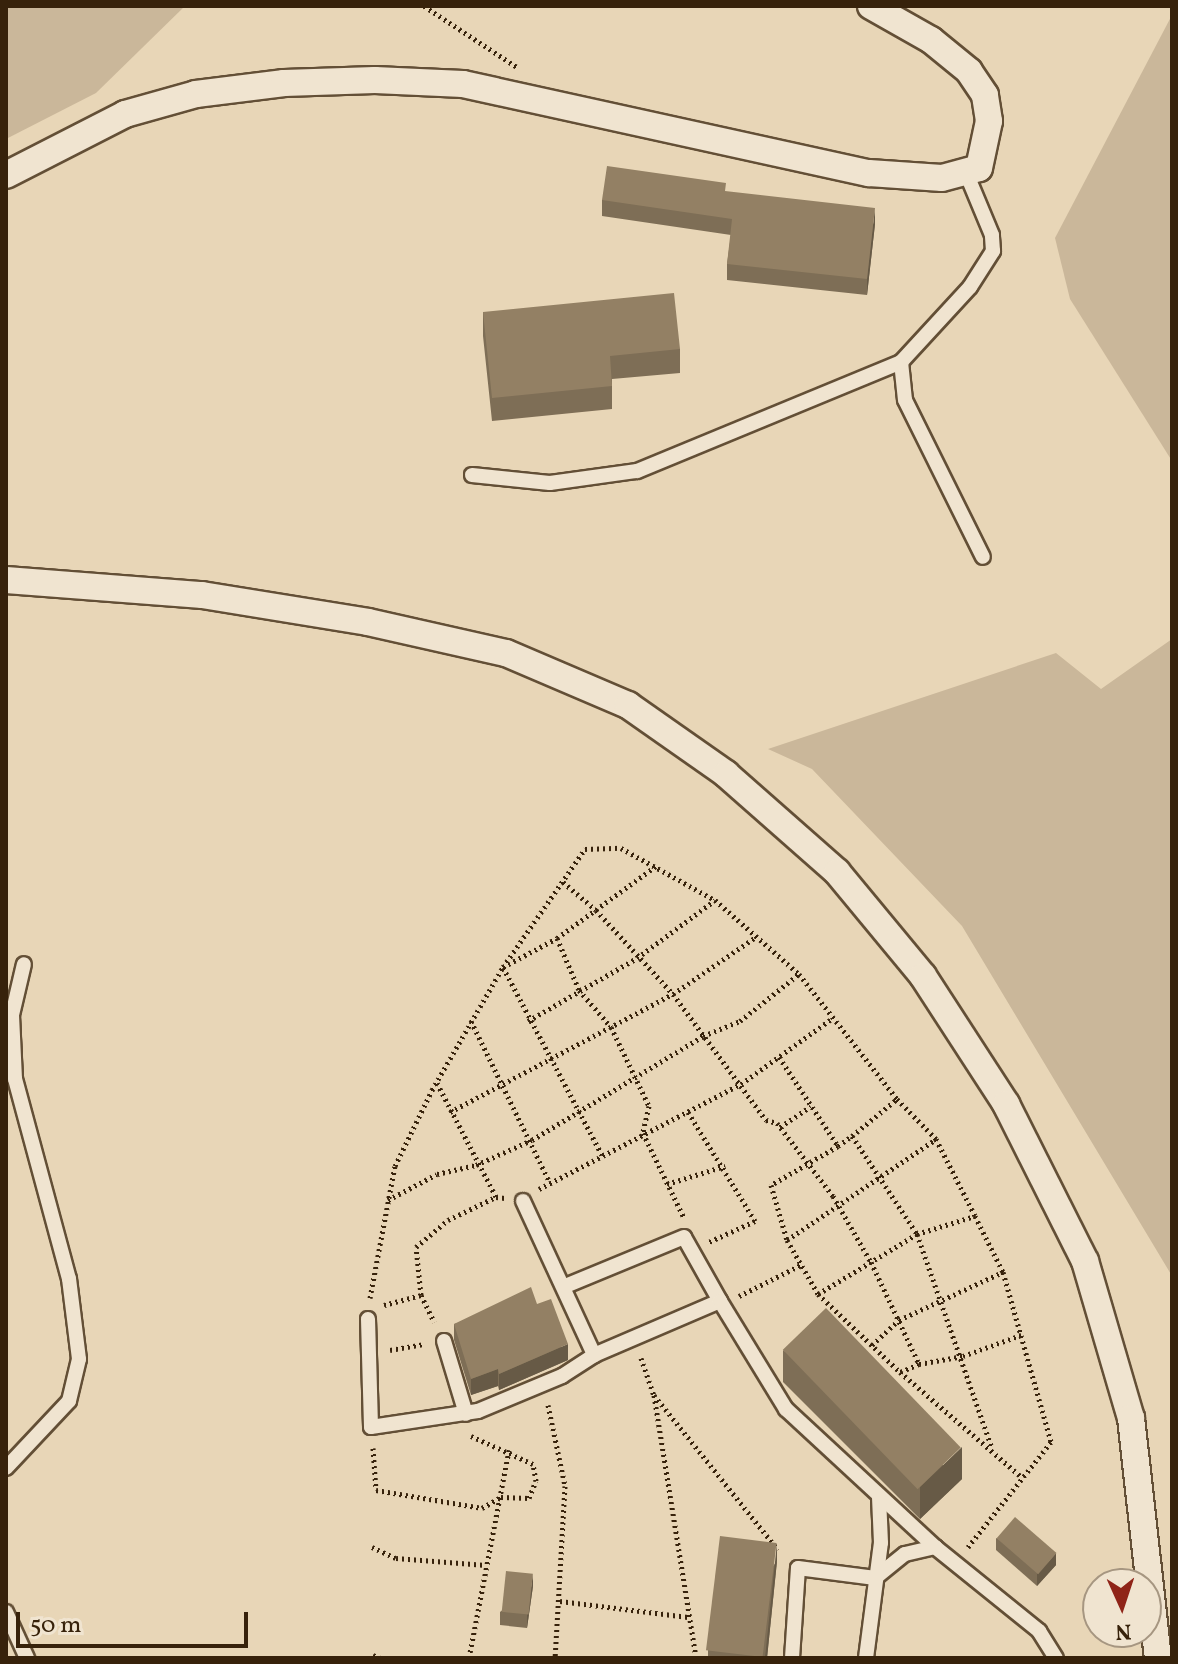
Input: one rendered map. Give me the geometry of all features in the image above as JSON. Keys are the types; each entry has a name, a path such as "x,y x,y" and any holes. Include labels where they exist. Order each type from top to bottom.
{"street":[{"path":"6,175 125,114 196,94 284,83 375,80 463,84 869,173 967,175 979,168 987,143 985,95 969,71 931,40 871,6"},
{"path":"6,580 202,595 368,622 506,653 628,705 726,774 837,872 923,976 1006,1104 1085,1261 1131,1418 1158,1658"}],"lane":[{"path":"472,475 550,483 637,471 901,362 970,287 993,251 992,235 967,175"},
{"path":"901,362 905,400 983,557"},
{"path":"6,1468 69,1401 79,1359 69,1279 15,1079 12,1015 24,964"},
{"path":"523,1201 565,1286 594,1355"},
{"path":"565,1286 684,1237 786,1409 935,1547 1039,1631 1056,1658"},
{"path":"368,1319 371,1427 466,1414 544,1384 594,1355 724,1300"},
{"path":"444,1341 466,1414"},
{"path":"866,1658 883,1521 879,1497"},
{"path":"792,1658 798,1568 875,1578 905,1554 935,1547"},
{"path":"6,1612 27,1658"}],"path":[{"path":"424,6 513,62 546,101"},
{"path":"368,1319 395,1166 437,1083 503,967 585,849 621,848 715,900 799,974 897,1099 936,1139 1003,1272 1051,1442 955,1564"},
{"path":"503,967 557,938 656,866"},
{"path":"563,882 596,910 673,994 766,1120 780,1127 839,1205 871,1262 919,1364"},
{"path":"528,1021 637,958 715,900"},
{"path":"450,1112 673,994 756,937"},
{"path":"557,938 579,990 611,1027 649,1106 643,1133 686,1221"},
{"path":"503,967 528,1021 602,1155"},
{"path":"388,1200 437,1174 476,1165 532,1140 703,1036 740,1021 799,974"},
{"path":"369,1351 444,1341 421,1295 416,1247 448,1220 496,1197 523,1201 549,1181 741,1084 834,1017"},
{"path":"471,1021 532,1140 549,1181"},
{"path":"779,1057 838,1146"},
{"path":"437,1083 476,1165 496,1197"},
{"path":"897,1099 838,1146 771,1185 787,1240 818,1294 951,1421 993,1448 1023,1478"},
{"path":"780,1127 811,1106"},
{"path":"688,1112 725,1166 755,1221 700,1246"},
{"path":"852,1136 917,1234 943,1296 993,1448"},
{"path":"787,1240 936,1139"},
{"path":"667,1184 725,1166"},
{"path":"818,1294 917,1234 975,1216"},
{"path":"724,1300 801,1265"},
{"path":"872,1345 899,1320 943,1296 1003,1272"},
{"path":"368,1319 384,1305 421,1295"},
{"path":"900,1372 919,1364 963,1356 1021,1335"},
{"path":"634,1338 654,1395 696,1658"},
{"path":"544,1384 565,1486 555,1658"},
{"path":"654,1395 778,1550"},
{"path":"371,1427 376,1490 482,1508 501,1497 529,1498 536,1481 533,1464 509,1450 501,1497 469,1658"},
{"path":"372,1547 396,1558 486,1565"},
{"path":"560,1601 688,1617"}],"shaded area":[{"path":"6,6 185,6 96,93 6,139"},
{"path":"1172,15 1172,461 1070,299 1055,238"},
{"path":"1172,639 1172,1276 962,926 812,769 768,749 1056,653 1101,689"}],"building":[{"path":"607,166 726,183 725,191 875,208 867,279 727,264 732,219 602,200"},
{"path":"674,293 680,349 610,356 612,386 492,398 483,312"},
{"path":"531,1287 537,1304 551,1299 568,1344 499,1374 498,1369 471,1379 454,1324"},
{"path":"826,1308 961,1448 918,1489 783,1350"},
{"path":"1015,1517 1057,1553 1038,1574 997,1538"},
{"path":"720,1536 777,1543 763,1657 706,1650"},
{"path":"506,1571 533,1574 529,1615 502,1612"}]}
